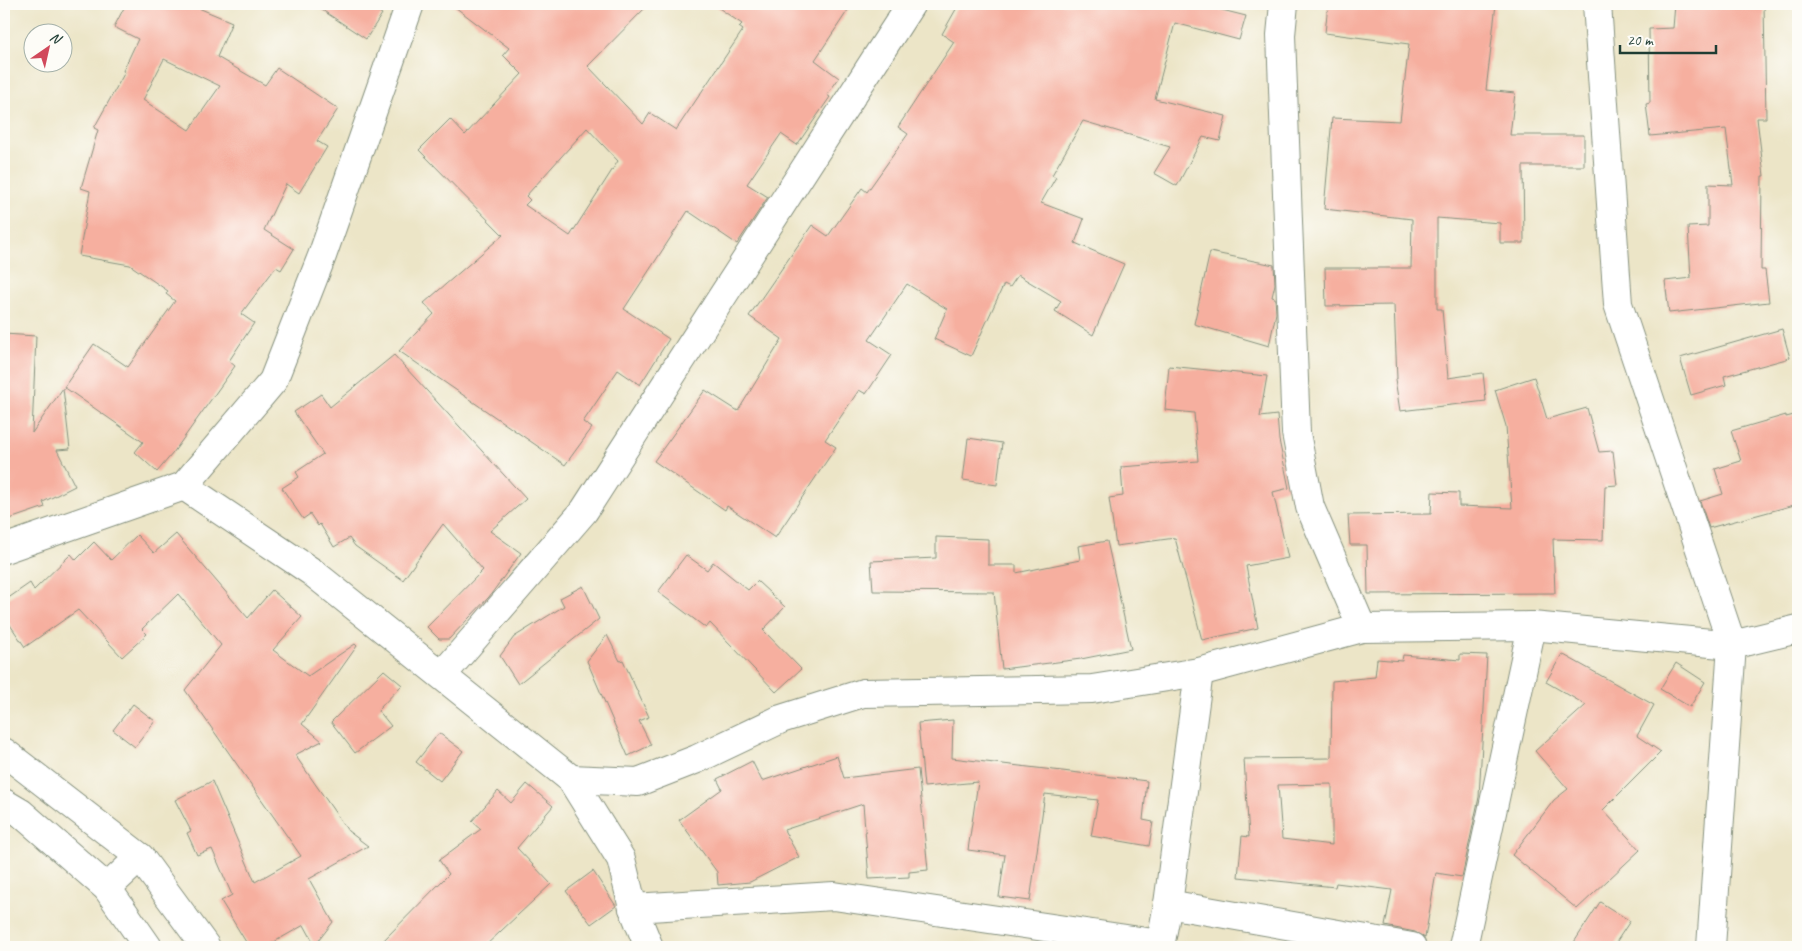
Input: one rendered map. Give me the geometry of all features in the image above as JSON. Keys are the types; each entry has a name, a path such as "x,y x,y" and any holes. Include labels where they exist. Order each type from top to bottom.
{"street":[{"path":"4,549 184,486 272,381 322,256 410,4"},
{"path":"443,674 584,511 911,4"},
{"path":"1284,4 1282,45 1296,433 1310,507 1362,628"},
{"path":"1597,4 1618,304 1732,645 1711,947"},
{"path":"184,486 312,572 443,674 571,779 621,859 633,908 649,947"},
{"path":"571,779 638,782 697,759 781,718 862,694 1092,689 1199,672 1362,628 1532,626 1732,645 1798,629"},
{"path":"1463,947 1532,626"},
{"path":"633,908 834,896 1160,946 1168,904 1199,672"},
{"path":"4,752 140,857 206,947"},
{"path":"4,803 21,813 107,888 148,947"},
{"path":"107,888 140,857"},
{"path":"1168,904 1412,947"}],"building":[{"path":"126,4 189,4 232,22 217,57 265,85 277,68 338,109 317,141 327,147 299,193 286,184 264,230 294,249 281,270 276,267 241,314 254,323 229,361 235,366 173,453 157,472 135,452 143,442 64,387 94,344 128,367 175,301 166,294 168,291 130,265 79,256 90,191 81,188 98,130 94,128 125,72 123,71 138,39 114,27","holes":["164,59 220,86 189,130 143,100"]},
{"path":"313,4 367,4 382,14 366,39"},
{"path":"451,4 649,4 588,66 643,124 650,113 676,130 743,30 739,27 742,24 713,4 852,4 815,60 839,78 827,95 830,97 797,145 781,134 747,184 768,197 737,244 688,211 624,309 669,339 640,385 618,370 583,422 592,428 565,465 399,351 434,314 424,303 503,235 419,150 450,119 465,135 522,74 503,55 509,48","holes":["587,128 618,161 570,236 525,205 530,200 526,196"]},
{"path":"959,4 1198,4 1246,16 1239,40 1175,23 1155,99 1226,116 1220,141 1203,137 1177,186 1154,173 1170,147 1083,121 1052,175 1056,177 1041,203 1084,219 1075,243 1124,264 1093,335 1055,311 1061,301 1018,275 1010,287 1004,284 971,356 934,339 947,309 907,284 869,340 892,355 866,394 859,390 825,440 836,447 775,538 727,506 725,510 654,461 705,390 738,411 782,339 749,316 812,225 828,236 862,188 867,192 908,134 898,127 954,42 942,34"},
{"path":"1328,4 1496,4 1486,90 1515,93 1510,135 1584,135 1584,166 1523,166 1524,243 1500,243 1500,223 1437,218 1437,309 1442,309 1448,378 1483,373 1486,401 1400,411 1395,379 1397,379 1394,305 1326,306 1325,268 1411,268 1412,219 1324,209 1332,118 1400,121 1409,44 1325,33"},
{"path":"1675,4 1764,4 1766,118 1757,118 1764,176 1762,176 1761,270 1765,270 1769,302 1669,313 1665,281 1691,278 1688,227 1708,226 1708,184 1733,185 1726,129 1650,136 1646,104 1650,103 1649,29 1673,28"},
{"path":"1210,252 1274,265 1275,284 1272,297 1275,298 1276,313 1269,346 1194,324"},
{"path":"1782,329 1790,358 1724,376 1726,385 1691,395 1680,358"},
{"path":"4,334 36,336 32,433 63,388 70,449 57,450 75,486 43,502 45,507 4,521"},
{"path":"394,355 526,499 490,531 521,553 489,597 449,639 439,639 427,627 483,570 443,524 403,580 355,546 349,538 334,547 320,524 318,526 310,514 303,519 282,488 299,477 296,472 323,454 294,412 321,394 330,407"},
{"path":"1169,366 1267,376 1260,417 1277,415 1279,440 1289,488 1273,492 1288,558 1246,566 1258,628 1202,640 1175,538 1116,546 1109,498 1123,496 1121,467 1198,461 1194,413 1165,410"},
{"path":"1534,377 1547,419 1587,408 1599,452 1613,451 1617,485 1605,486 1603,540 1553,539 1555,593 1368,594 1367,545 1350,545 1348,515 1431,514 1432,492 1459,493 1459,506 1512,508 1506,426 1495,390"},
{"path":"1798,414 1798,504 1709,528 1700,501 1723,494 1715,469 1741,461 1731,431 1786,415 1786,417"},
{"path":"968,438 1002,443 997,485 963,480"},
{"path":"176,534 248,618 272,590 302,617 273,650 308,676 355,644 357,646 302,724 322,741 295,755 348,831 368,846 309,879 333,922 315,945 304,925 265,947 249,947 221,901 232,895 212,849 197,855 187,833 191,831 175,800 212,781 255,882 301,856 185,690 221,645 178,594 142,629 147,634 122,657 78,610 25,647 4,616 4,601 30,583 34,590 71,554 76,560 94,542 111,560 137,535 154,553"},
{"path":"936,537 988,539 988,565 1016,565 1016,573 1080,560 1078,546 1107,541 1131,649 1081,659 1002,669 994,592 873,591 871,561 936,558"},
{"path":"686,555 707,570 713,562 748,590 757,581 785,607 763,630 801,669 776,692 710,623 706,628 658,592"},
{"path":"583,586 599,619 518,684 500,656 514,637 564,606 560,598"},
{"path":"607,635 620,661 623,660 649,717 639,721 651,745 628,756 587,661"},
{"path":"1460,654 1487,655 1479,797 1462,877 1436,873 1425,938 1415,932 1385,926 1392,890 1336,883 1335,887 1238,877 1242,836 1249,837 1244,759 1331,758 1332,681 1375,677 1377,659 1402,661 1403,655 1460,660","holes":["1332,784 1332,845 1282,839 1278,785"]},
{"path":"1562,654 1654,705 1637,736 1661,752 1603,810 1640,850 1577,909 1512,855 1554,800 1568,789 1535,751 1586,705 1546,682"},
{"path":"1676,663 1705,682 1690,707 1660,689"},
{"path":"384,670 402,685 378,710 391,726 355,753 331,722"},
{"path":"133,704 155,721 135,747 113,730"},
{"path":"953,720 952,758 1147,781 1143,820 1153,822 1149,846 1091,836 1098,800 1045,794 1030,901 999,897 1005,855 968,850 978,782 924,787 918,723"},
{"path":"439,733 463,751 440,781 416,762"},
{"path":"837,756 844,778 918,769 928,870 909,872 909,877 869,879 863,804 784,830 799,857 750,882 718,885 717,872 679,820 722,789 717,779 752,761 762,781"},
{"path":"527,784 553,806 517,848 551,884 484,947 377,947 449,874 439,860 481,829 472,821 498,791 511,803"},
{"path":"593,871 616,906 591,924 566,891"},
{"path":"1600,902 1630,921 1613,947 1571,947"}]}
